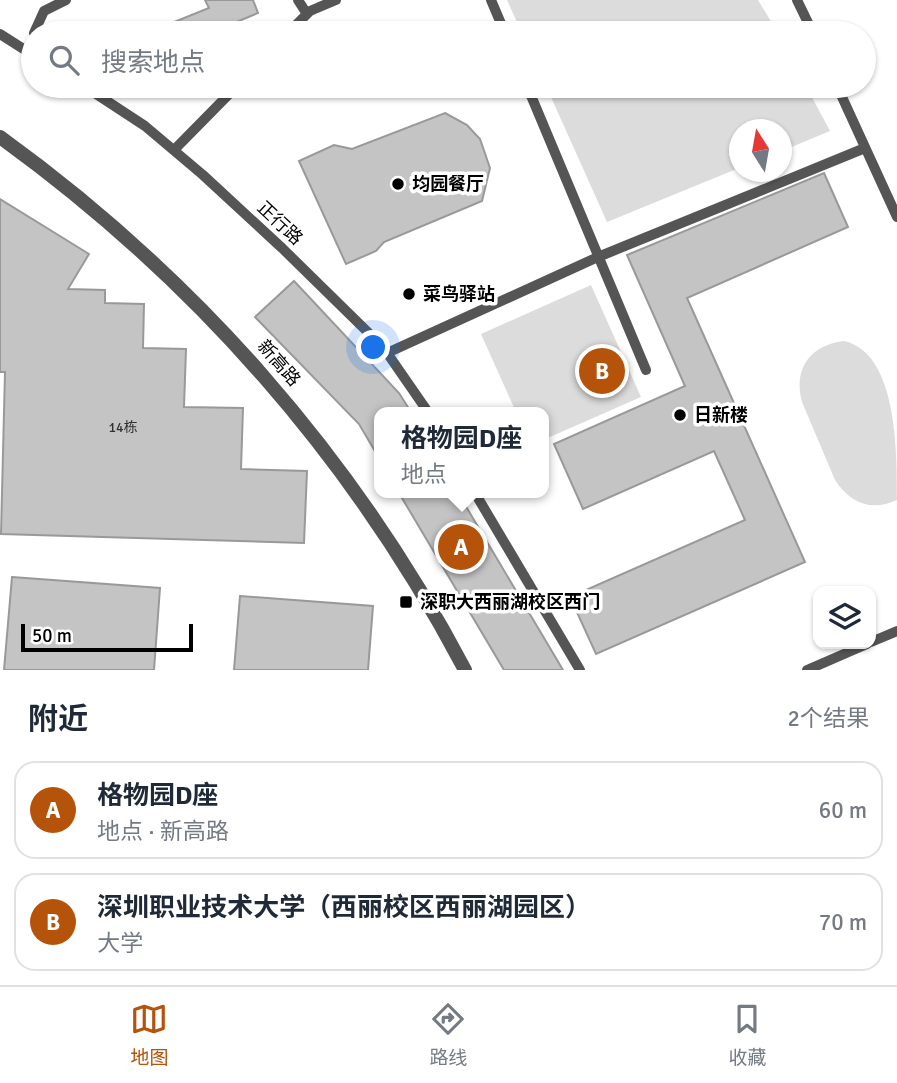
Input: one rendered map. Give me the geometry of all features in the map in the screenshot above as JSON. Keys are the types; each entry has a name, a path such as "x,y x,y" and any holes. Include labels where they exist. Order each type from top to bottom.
{"street":[{"name":"新高路","path":"0,137 97,211 149,257 198,304 272,385 333,459 373,515 410,572 465,670"}],"lane":[{"path":"39,21 44,10 66,0"},
{"path":"298,0 307,14"},
{"path":"300,21 307,14 336,0"},
{"path":"491,0 500,21"},
{"path":"797,0 807,21"},
{"path":"0,34 21,47"},
{"name":"正行路","path":"102,98 145,126 174,150 282,248 387,353 425,407"},
{"path":"174,150 225,98"},
{"path":"532,98 646,370"},
{"path":"843,98 897,217"},
{"path":"387,353 598,257 866,148"},
{"path":"478,498 580,670"},
{"path":"876,640 897,631"},
{"path":"807,670 855,649"}],"shaded area":[{"path":"507,0 758,0 771,21 517,21"},
{"path":"551,98 812,98 830,131 792,147 792,119 729,119 729,172 607,222"},
{"path":"591,285 641,397 549,437 549,407 514,407 481,334"},
{"path":"844,341 861,349 875,364 884,383 894,430 896,455 897,500 887,504 862,503 847,495 841,488 835,480 802,402 800,379 807,361 813,353 822,348"}],"building":[{"path":"205,0 253,0 258,13 239,21 177,21 209,8"},
{"name":"均园餐厅","path":"445,113 467,125 480,139 490,168 482,201 384,242 376,251 346,264 299,161 334,145 352,149"},
{"name":"日新楼","path":"824,173 848,227 687,298 805,562 596,654 570,597 745,520 714,451 583,509 554,444 685,386 627,255"},
{"path":"0,199 89,254 68,289 105,290 105,303 144,304 143,348 186,349 184,407 243,408 241,469 307,471 304,543 1,534 5,372 0,372"},
{"path":"294,281 399,393 408,407 374,407 374,450 359,424 255,317"},
{"path":"402,498 461,498 563,670 504,670"},
{"path":"12,577 160,588 154,670 4,670"},
{"path":"240,596 373,606 368,670 234,670"}],"place":[{"name":"均园餐厅","path":"398,184"},
{"name":"菜鸟驿站","path":"409,294"},
{"name":"深圳职业技术大学（西丽校区西丽湖园区）","path":"602,371"},
{"name":"日新楼","path":"680,415"},
{"name":"格物园D座","path":"461,547"},
{"name":"深职大西丽湖校区西门","path":"406,602"}]}
